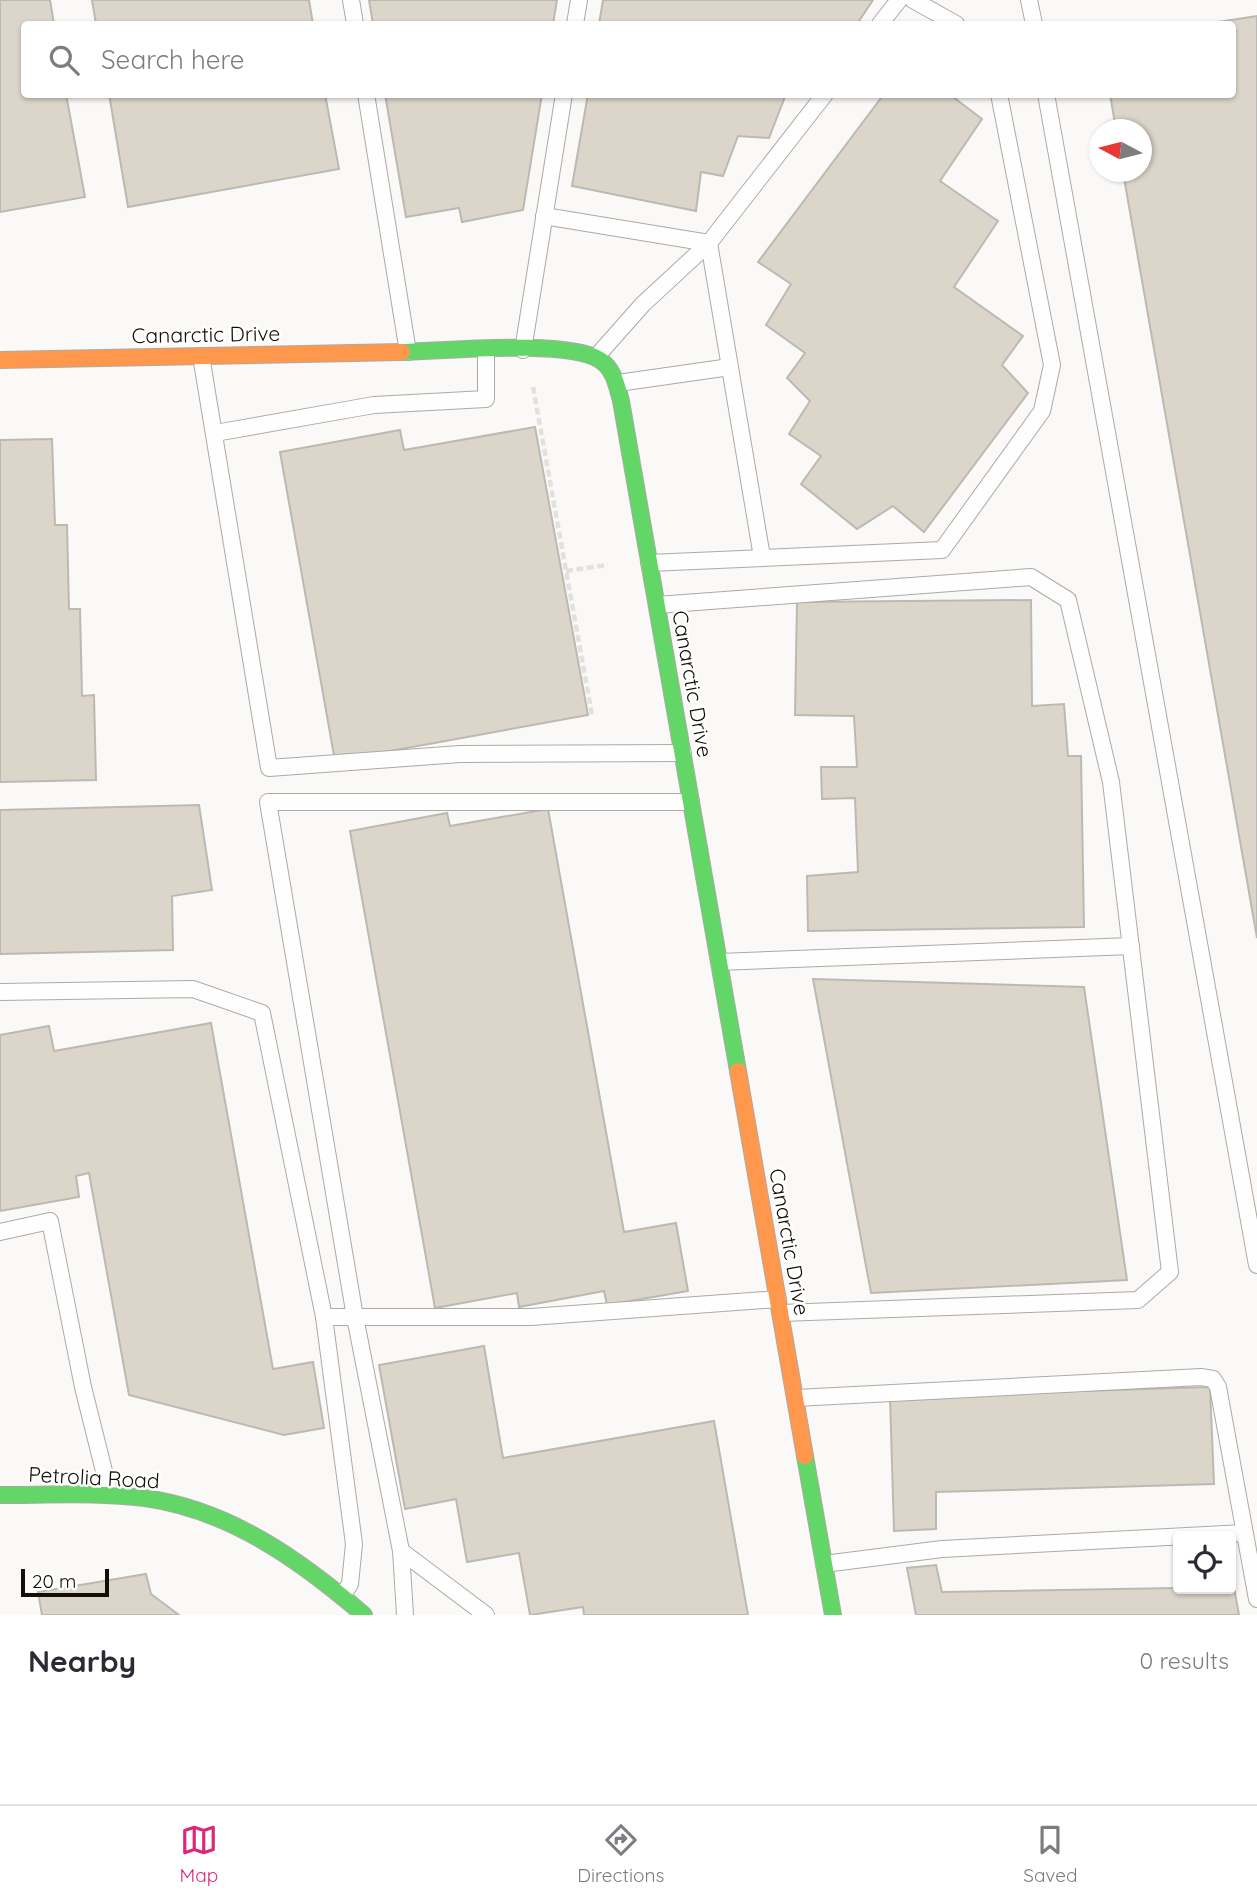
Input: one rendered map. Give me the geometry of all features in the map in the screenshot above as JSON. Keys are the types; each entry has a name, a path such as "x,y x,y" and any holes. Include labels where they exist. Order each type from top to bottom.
{"street":[{"name":"Canarctic Drive","path":"0,360 570,350 597,356 611,368 618,383 833,1615"},
{"name":"Petrolia Road","path":"0,1495 110,1495 166,1502 237,1527 276,1547 364,1615"}],"lane":[{"path":"351,0 354,21"},
{"path":"576,21 579,0"},
{"path":"882,21 899,0"},
{"path":"913,0 951,21"},
{"path":"1029,0 1033,21"},
{"path":"367,98 408,352"},
{"path":"523,350 563,98"},
{"path":"597,356 643,304 709,243 822,98"},
{"path":"649,563 942,550 1042,411 1052,365 1000,98"},
{"path":"1047,98 1257,1265"},
{"path":"544,216 709,243"},
{"path":"709,243 762,557"},
{"path":"215,433 374,405 486,399 486,350"},
{"path":"201,356 270,768 460,754 683,753"},
{"path":"618,383 730,367"},
{"path":"324,1317 531,1317 779,1306 1138,1300 1170,1272 1111,782 1068,600 1031,577 657,605"},
{"path":"405,1615 401,1551 355,1317 268,802 691,802"},
{"path":"719,962 1130,946"},
{"path":"0,992 193,989 262,1013 324,1317 354,1545 350,1584 342,1596"},
{"path":"0,1232 50,1221 83,1387 110,1495"},
{"path":"796,1398 1201,1377 1213,1379 1218,1387 1257,1600"},
{"path":"824,1564 942,1549 1244,1532"},
{"path":"401,1551 486,1615"}],"path":[{"path":"533,387 592,715"},
{"path":"566,571 608,565"}],"building":[{"path":"0,0 50,0 54,21 21,21 21,98 67,98 85,197 0,212"},
{"path":"92,0 309,0 312,21 96,21"},
{"path":"369,0 557,0 554,21 372,21"},
{"path":"603,0 873,0 859,21 600,21"},
{"path":"1257,16 1257,938 1125,182 1152,182 1152,119 1114,119 1111,98 1236,98 1236,21 1224,21"},
{"path":"110,98 326,98 339,169 128,207"},
{"path":"386,98 541,98 523,210 462,222 459,208 406,217"},
{"path":"587,98 784,98 769,138 738,136 723,176 701,172 696,211 572,186"},
{"path":"881,98 954,98 982,119 940,181 998,221 954,287 1023,336 1002,365 1028,393 924,532 893,506 857,529 801,484 821,456 789,434 810,401 787,378 805,353 766,325 791,284 758,262"},
{"path":"535,427 588,715 335,761 280,452 400,430 404,450"},
{"path":"52,439 55,525 67,525 69,609 80,609 82,696 94,695 96,780 0,782 0,440"},
{"path":"1031,600 1032,706 1064,704 1068,756 1081,756 1084,927 808,931 807,876 858,872 855,798 822,799 821,767 857,767 854,716 795,715 797,602"},
{"path":"199,805 212,890 172,896 173,950 0,954 0,810"},
{"path":"548,809 624,1232 676,1223 688,1291 607,1305 604,1291 519,1307 517,1293 435,1308 350,831 447,813 450,826"},
{"path":"813,979 1084,987 1127,1280 871,1293"},
{"path":"211,1023 273,1369 313,1362 324,1428 284,1435 129,1395 89,1173 76,1176 79,1197 0,1211 0,1035 49,1026 54,1051"},
{"path":"484,1346 503,1458 714,1421 748,1615 584,1615 583,1607 530,1615 519,1553 467,1562 456,1499 405,1509 379,1365"},
{"path":"1210,1387 1214,1484 936,1492 936,1529 894,1531 890,1397"},
{"path":"936,1565 942,1592 1173,1588 1173,1594 1235,1594 1239,1615 916,1615 907,1568"},
{"path":"146,1574 151,1594 179,1615 42,1615 38,1592"}],"traffic: fast":[{"path":"402,352 505,348 561,350 600,360 609,368 614,378 621,401 738,1071"},
{"path":"805,1456 833,1615"},
{"path":"0,1495 91,1494 145,1498 176,1504 235,1526 262,1540 315,1575 364,1615"}],"traffic: slow":[{"path":"0,360 402,352"},
{"path":"738,1071 805,1456"}]}
